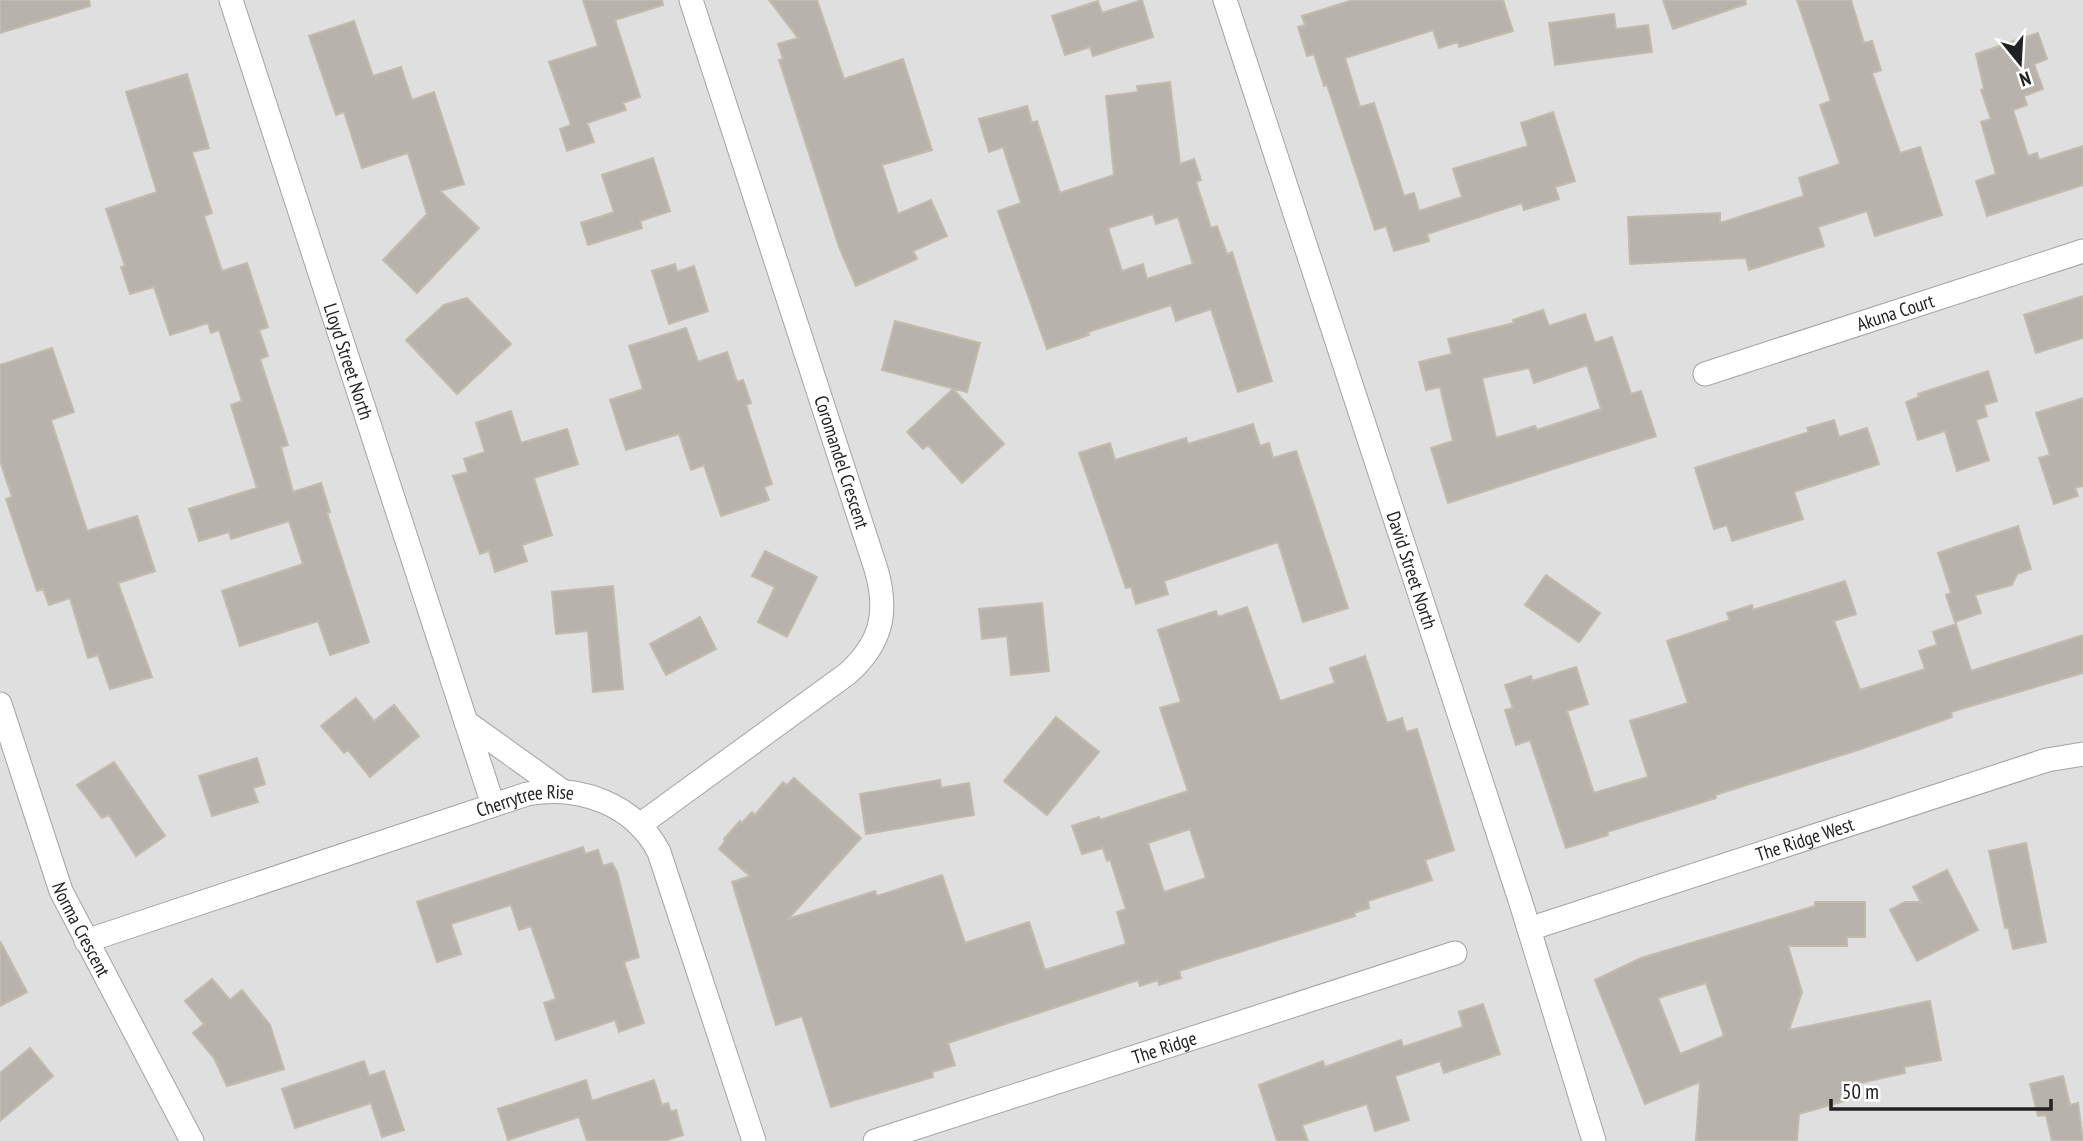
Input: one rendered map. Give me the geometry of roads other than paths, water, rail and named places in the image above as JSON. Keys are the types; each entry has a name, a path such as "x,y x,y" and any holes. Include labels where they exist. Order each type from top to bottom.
{"street":[{"name":"Lloyd Street North","path":"231,0 493,805"},
{"name":"Coromandel Crescent","path":"641,824 853,669 869,653 879,634 884,603 872,556 691,0"},
{"name":"David Street North","path":"1225,0 1529,929 1594,1141"},
{"name":"Akuna Court","path":"1705,374 2083,251"},
{"name":"Norma Crescent","path":"0,704 61,891 192,1141"},
{"path":"466,722 561,790"},
{"name":"The Ridge West","path":"1529,929 2046,760 2083,754"},
{"name":"Cherrytree Rise","path":"86,942 527,794 561,790 606,803 641,824 653,840 665,867 754,1141"},
{"name":"The Ridge","path":"875,1141 1455,953"}]}
